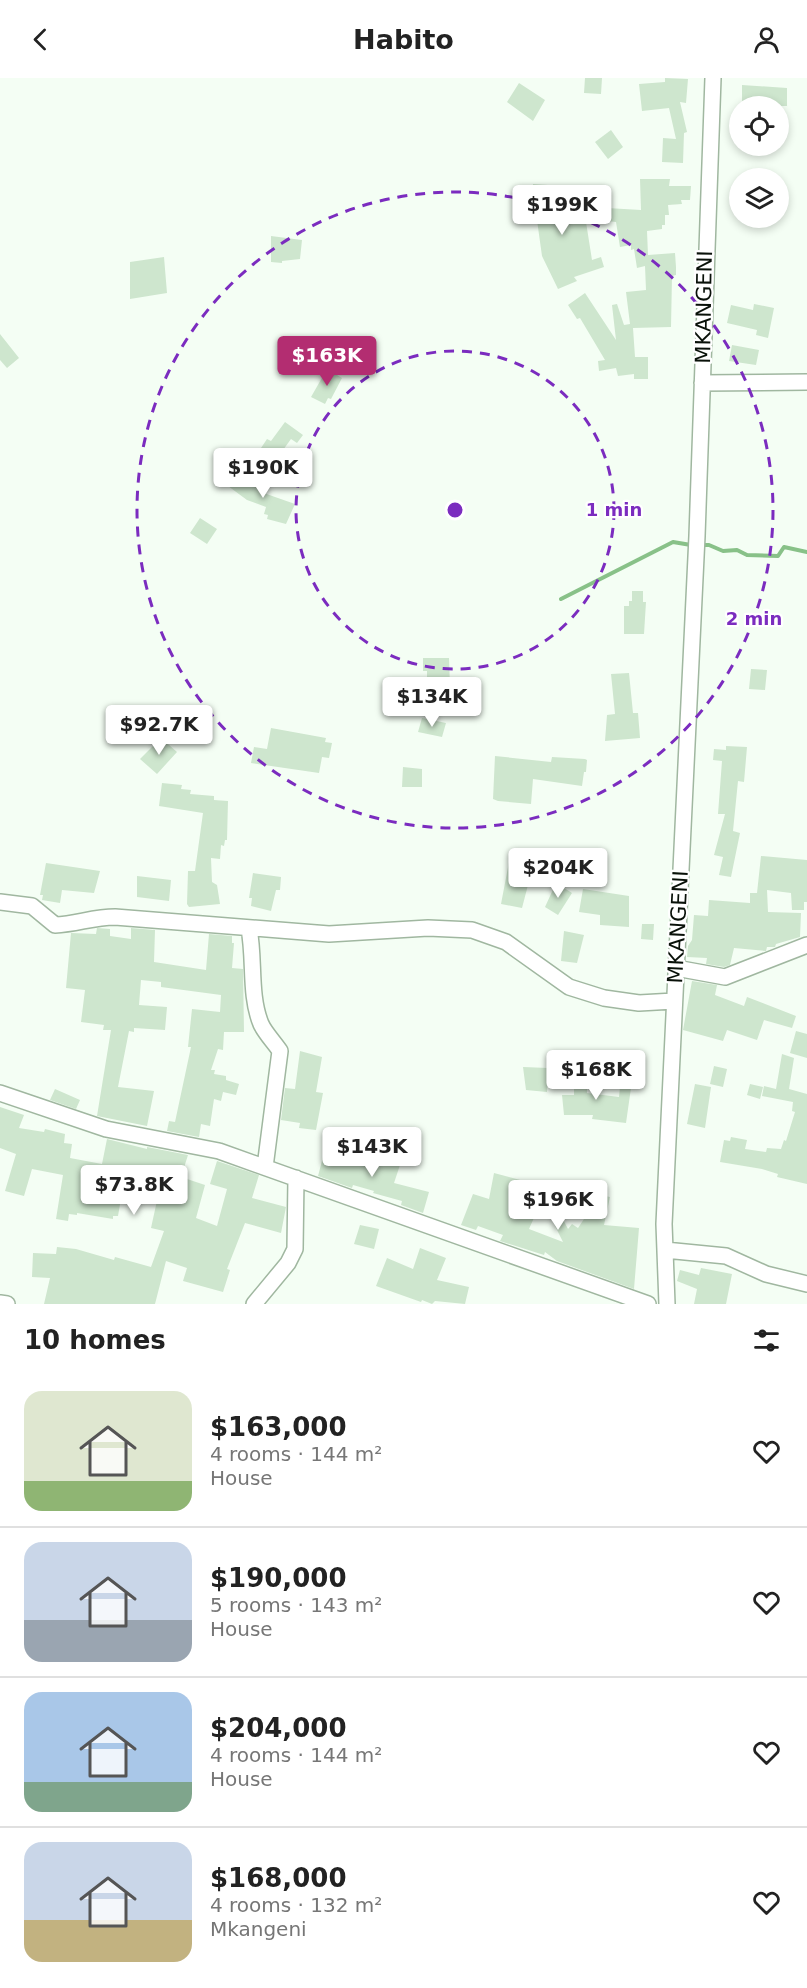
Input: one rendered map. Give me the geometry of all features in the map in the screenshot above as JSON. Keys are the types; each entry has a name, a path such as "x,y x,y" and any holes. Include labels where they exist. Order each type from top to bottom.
{"street":[{"name":"MKANGENI","path":"667,1304 665,1250 674,1001 715,79"},
{"path":"702,383 807,382"},
{"path":"0,902 32,906 55,925 83,923 91,917 115,917 329,934 428,927 472,930 506,942 569,987 604,998 639,1003 674,1001"},
{"path":"249,929 257,1009 261,1024 280,1051 265,1167"},
{"path":"676,968 725,977 807,945"},
{"path":"0,1093 106,1129 219,1151 648,1304"},
{"path":"254,1304 288,1263 295,1249 296,1178"},
{"path":"665,1250 726,1256 766,1274 807,1284"},
{"path":"0,1303 7,1304"}],"building":[{"path":"585,78 602,78 601,94 584,93"},
{"path":"665,78 688,79 686,103 680,102 687,132 684,133 683,163 662,162 663,138 676,139 669,108 642,111 639,84 665,82"},
{"path":"519,83 545,100 533,121 507,102"},
{"path":"742,85 787,88 787,96 742,96"},
{"path":"611,130 623,147 608,159 595,142"},
{"path":"640,179 670,179 669,186 691,186 690,200 681,200 682,204 668,205 669,215 665,215 665,225 662,225 662,229 647,231 648,255 675,253 676,267 676,275 672,276 671,327 633,328 635,357 648,357 648,379 634,379 634,374 618,376 616,368 599,371 598,361 605,360 580,318 577,319 568,305 585,293 616,340 612,305 617,304 624,325 630,324 626,292 646,290 645,266 637,268 634,249 631,250 631,245 620,247 616,222 607,221 607,208 641,210"},
{"path":"533,184 548,185 547,197 581,197 581,222 586,222 592,260 601,257 604,267 574,277 577,281 558,289 542,256 536,213 523,213 523,203 532,203"},
{"path":"271,236 302,240 300,259 282,261 282,263 271,262"},
{"path":"164,257 167,293 130,299 130,262"},
{"path":"754,304 774,308 768,338 756,335 757,330 727,323 731,305 753,310"},
{"path":"0,334 19,358 7,368 0,360"},
{"path":"732,345 759,350 756,365 729,361"},
{"path":"327,369 342,378 331,399 328,398 325,404 311,397"},
{"path":"285,422 303,435 297,443 291,439 278,457 282,459 275,469 272,467 270,471 253,460 267,439 271,441"},
{"path":"238,472 260,488 258,491 295,504 286,524 267,519 268,515 264,514 266,507 247,500 228,486"},
{"path":"200,518 217,529 207,544 190,533"},
{"path":"632,591 643,591 643,602 646,602 644,634 624,634 624,606 629,606 629,601 632,601"},
{"path":"423,658 449,658 450,687 427,687 427,671 423,671"},
{"path":"751,669 767,670 765,690 749,689"},
{"path":"629,673 633,713 638,713 640,738 605,741 607,715 615,714 611,674"},
{"path":"422,718 446,723 442,737 418,732"},
{"path":"271,728 326,738 325,742 332,743 329,758 322,757 319,773 251,763 254,747 267,749"},
{"path":"161,738 177,752 157,774 140,759"},
{"path":"726,746 747,747 744,782 738,781 733,831 740,833 731,877 719,875 723,857 714,855 725,814 718,814 722,761 713,760 714,749 726,750"},
{"path":"495,756 551,762 552,757 585,759 587,760 586,772 584,772 582,786 533,779 531,804 498,801 493,799"},
{"path":"403,767 422,769 422,787 402,787"},
{"path":"162,783 182,785 181,789 191,790 190,794 214,796 214,800 228,801 227,840 224,846 221,845 220,859 211,858 212,882 217,885 220,904 189,907 187,904 188,871 195,871 203,813 159,806"},
{"path":"761,856 807,860 807,902 804,902 804,910 792,910 791,893 767,890 768,912 801,913 800,937 776,944 775,947 767,947 766,951 734,948 730,965 724,967 706,964 707,958 687,957 688,946 692,940 694,915 708,916 709,900 750,903 750,893 757,893"},
{"path":"509,862 533,866 522,908 501,904"},
{"path":"46,863 100,871 94,893 62,890 60,903 42,900 43,895 40,895"},
{"path":"253,873 281,877 280,890 276,890 271,911 251,906 252,898 249,898"},
{"path":"137,876 171,880 169,901 137,897"},
{"path":"556,883 572,893 558,915 545,907"},
{"path":"583,889 629,896 629,927 600,925 600,915 579,912"},
{"path":"642,924 654,924 653,940 641,939"},
{"path":"97,928 110,929 110,936 131,939 131,928 155,930 154,962 206,970 209,934 232,936 232,943 234,943 232,968 243,969 244,1032 224,1032 223,1050 218,1049 211,1070 215,1070 214,1074 226,1076 226,1080 239,1084 236,1095 223,1092 221,1101 214,1099 210,1126 201,1124 199,1137 167,1131 169,1121 175,1122 191,1047 188,1047 192,1009 220,1012 221,995 161,987 161,982 141,980 139,1005 167,1007 165,1030 134,1028 134,1032 129,1031 118,1087 154,1091 147,1126 97,1116 111,1030 103,1030 104,1025 81,1022 85,990 66,988 71,933 96,934"},
{"path":"564,931 584,935 577,963 561,961"},
{"path":"692,981 717,985 715,995 744,1006 747,997 796,1016 792,1028 764,1020 757,1040 727,1030 723,1041 683,1030"},
{"path":"796,1031 807,1034 807,1058 790,1053"},
{"path":"300,1051 322,1057 316,1092 323,1093 316,1130 299,1128 300,1123 281,1120 285,1088 295,1089"},
{"path":"782,1054 794,1058 789,1089 807,1094 807,1184 777,1177 778,1174 762,1169 720,1162 724,1140 730,1141 731,1137 747,1140 745,1149 766,1152 767,1148 781,1149 784,1140 786,1141 795,1112 792,1111 793,1102 762,1096 764,1086 776,1089"},
{"path":"574,1066 587,1066 587,1093 619,1097 620,1087 631,1088 626,1123 592,1119 593,1115 564,1115 562,1095 574,1095"},
{"path":"714,1066 727,1069 723,1087 710,1084"},
{"path":"523,1067 548,1068 547,1092 526,1090"},
{"path":"695,1084 711,1087 705,1128 687,1124"},
{"path":"750,1084 763,1087 760,1099 747,1095"},
{"path":"55,1089 80,1100 76,1109 50,1100"},
{"path":"0,1107 24,1115 19,1128 44,1132 45,1129 65,1134 64,1143 72,1144 70,1158 102,1164 107,1139 147,1149 147,1147 188,1155 181,1177 205,1185 196,1218 217,1226 227,1189 210,1184 217,1161 259,1175 252,1198 286,1207 281,1233 245,1223 227,1269 230,1270 223,1292 183,1281 187,1268 166,1261 155,1304 44,1304 50,1278 32,1277 33,1253 56,1254 57,1247 76,1249 114,1260 115,1257 151,1267 164,1231 151,1228 158,1196 152,1194 154,1190 124,1181 118,1216 113,1216 113,1219 77,1213 77,1215 69,1214 68,1221 56,1219 63,1175 32,1169 24,1196 5,1191 16,1154 0,1148"},
{"path":"359,1149 369,1151 368,1156 400,1165 394,1183 429,1192 423,1213 401,1205 402,1201 373,1193 374,1191 353,1185 352,1188 318,1176 323,1157 330,1158 331,1154 356,1160"},
{"path":"494,1173 524,1181 522,1194 541,1202 529,1229 563,1242 544,1204 547,1188 568,1229 572,1224 578,1228 586,1216 591,1193 610,1197 604,1225 639,1228 634,1289 557,1261 545,1252 544,1255 500,1241 503,1235 478,1226 476,1230 461,1225 473,1194 489,1199"},
{"path":"360,1225 379,1229 374,1249 354,1244"},
{"path":"420,1248 446,1258 437,1280 469,1287 465,1304 435,1301 432,1304 422,1300 421,1302 376,1286 387,1258 413,1269"},
{"path":"701,1268 732,1274 726,1304 694,1304 697,1289 677,1281 680,1270 699,1275"}],"waterway":[{"path":"561,599 673,542 691,545"},
{"path":"699,545 709,545 723,551 737,550 747,555 778,556 784,547 807,552"}]}
